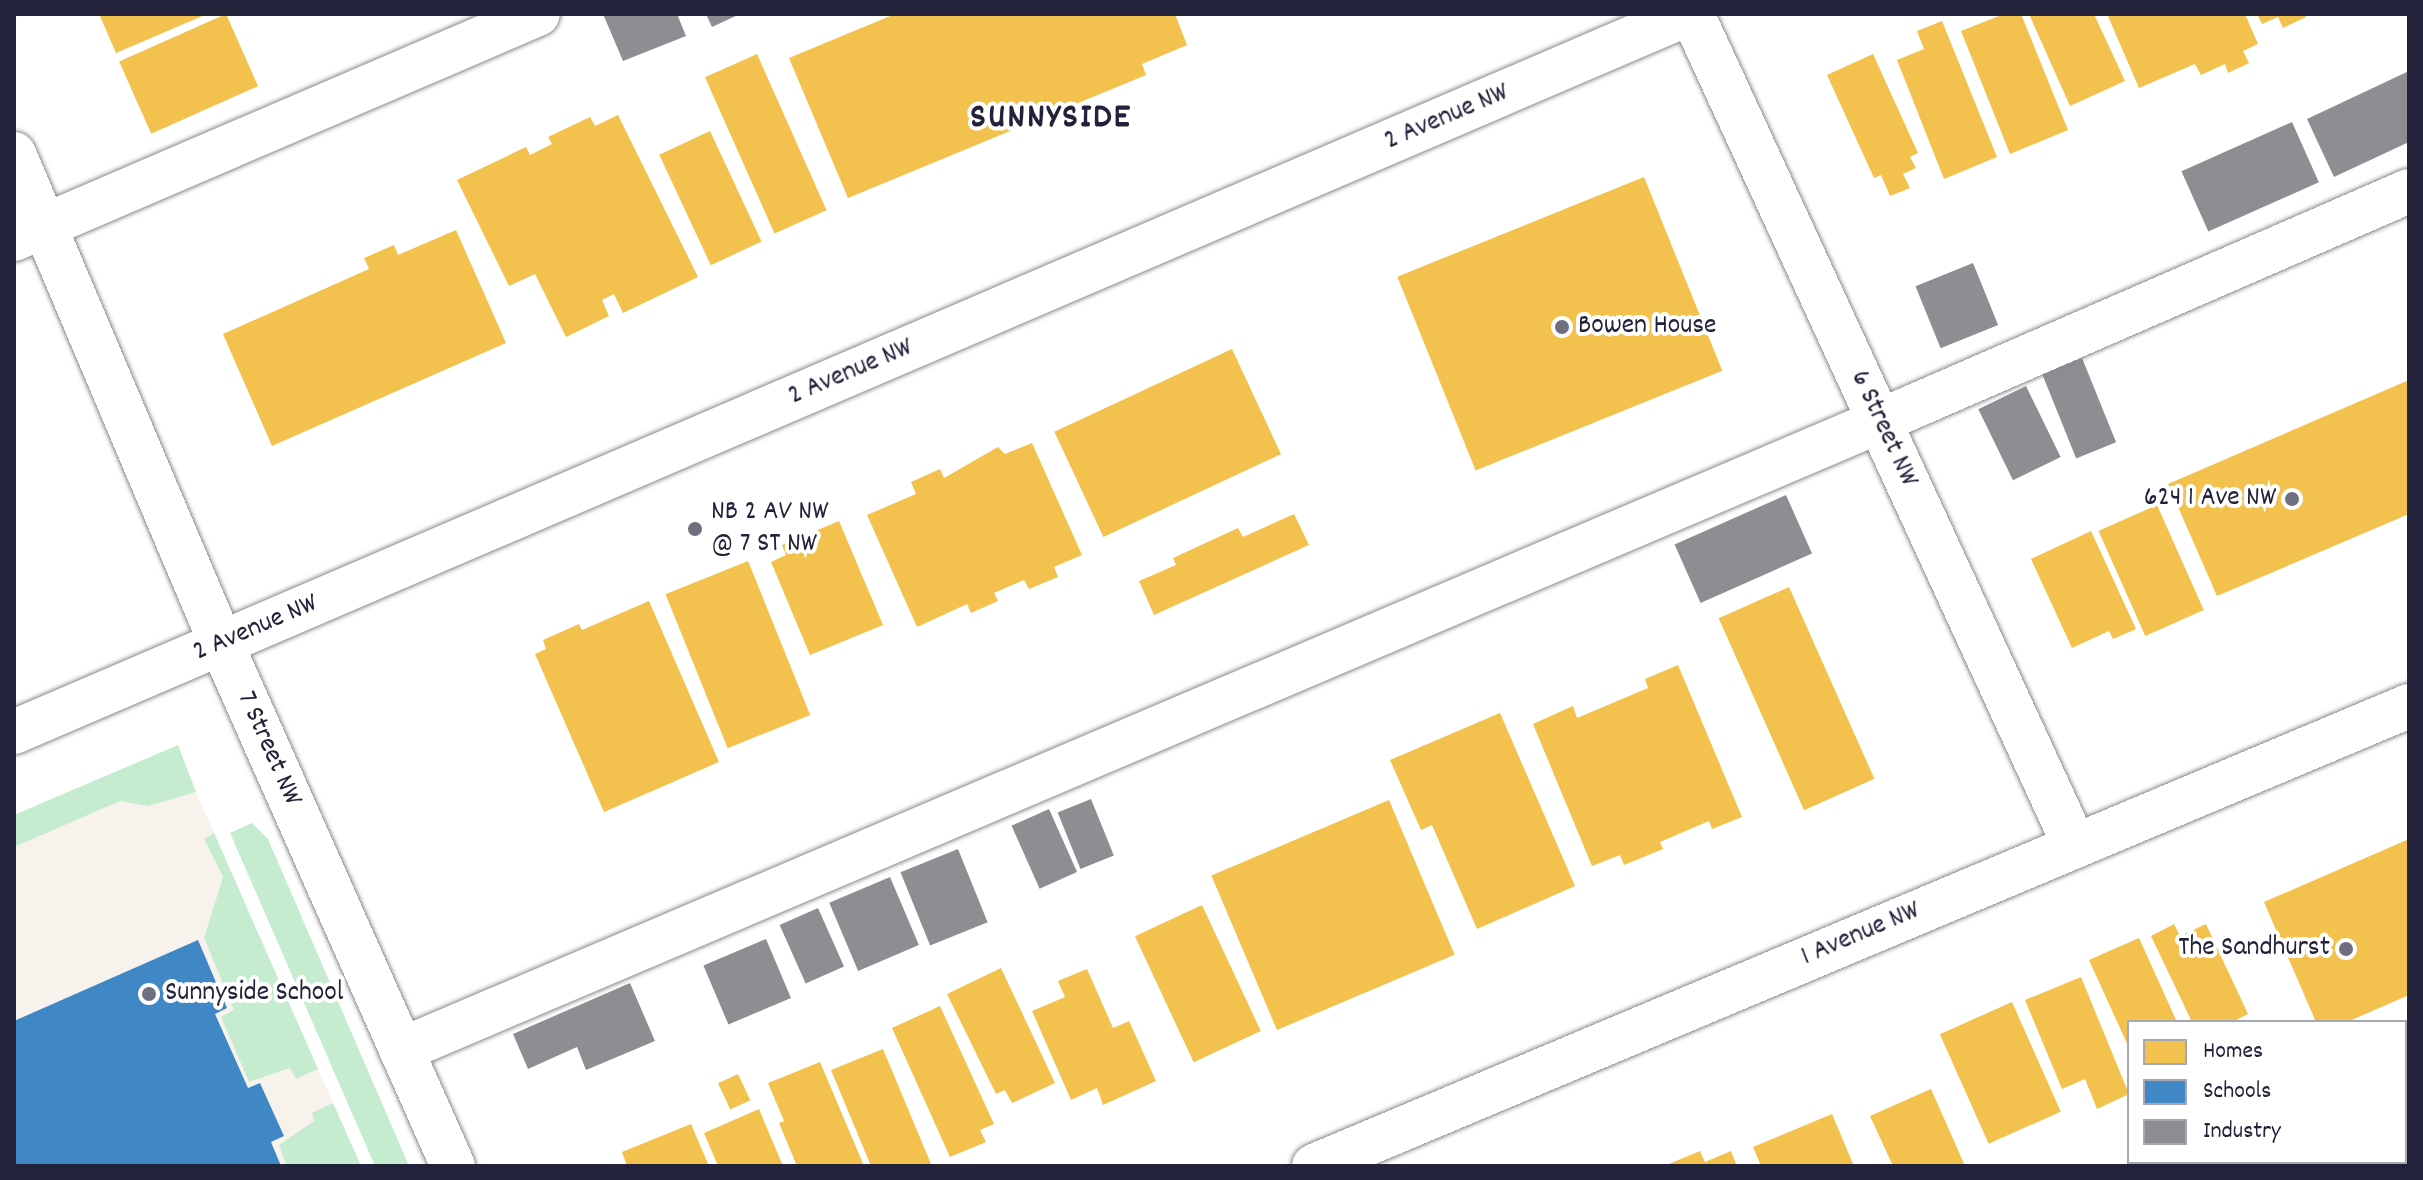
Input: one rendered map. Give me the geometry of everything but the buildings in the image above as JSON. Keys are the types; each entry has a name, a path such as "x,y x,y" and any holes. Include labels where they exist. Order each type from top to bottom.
{"street":[{"path":"29,232 538,14"},
{"name":"6 Street NW","path":"1690,14 2074,844"},
{"name":"2 Avenue NW","path":"14,732 1690,14"},
{"name":"7 Street NW","path":"14,154 29,232 221,643 453,1166"},
{"path":"401,1050 1880,421 2409,191"},
{"name":"1 Avenue NW","path":"1314,1166 2074,844 2409,706"}],"shaded area":[{"name":"Sunnyside School","path":"180,756 361,1166 14,1166 14,828"}],"green space":[{"path":"178,745 196,792 148,806 120,801 14,847 14,815"},
{"path":"252,823 268,839 409,1166 375,1166 230,833"},
{"path":"214,833 318,1069 296,1079 290,1068 249,1082 221,1017 234,1010 204,938 223,877 204,839"},
{"path":"333,1103 361,1166 287,1166 279,1145 314,1121 312,1113"}],"place":[{"name":"Bowen House","path":"1562,327"},
{"name":"624 1 Ave NW","path":"2292,499"},
{"name":"NB 2 AV NW @ 7 ST NW","path":"695,529"},
{"name":"The Sandhurst","path":"2346,949"},
{"name":"Sunnyside School","path":"149,994"}],"district":[{"name":"SUNNYSIDE","path":"1051,120"}]}
